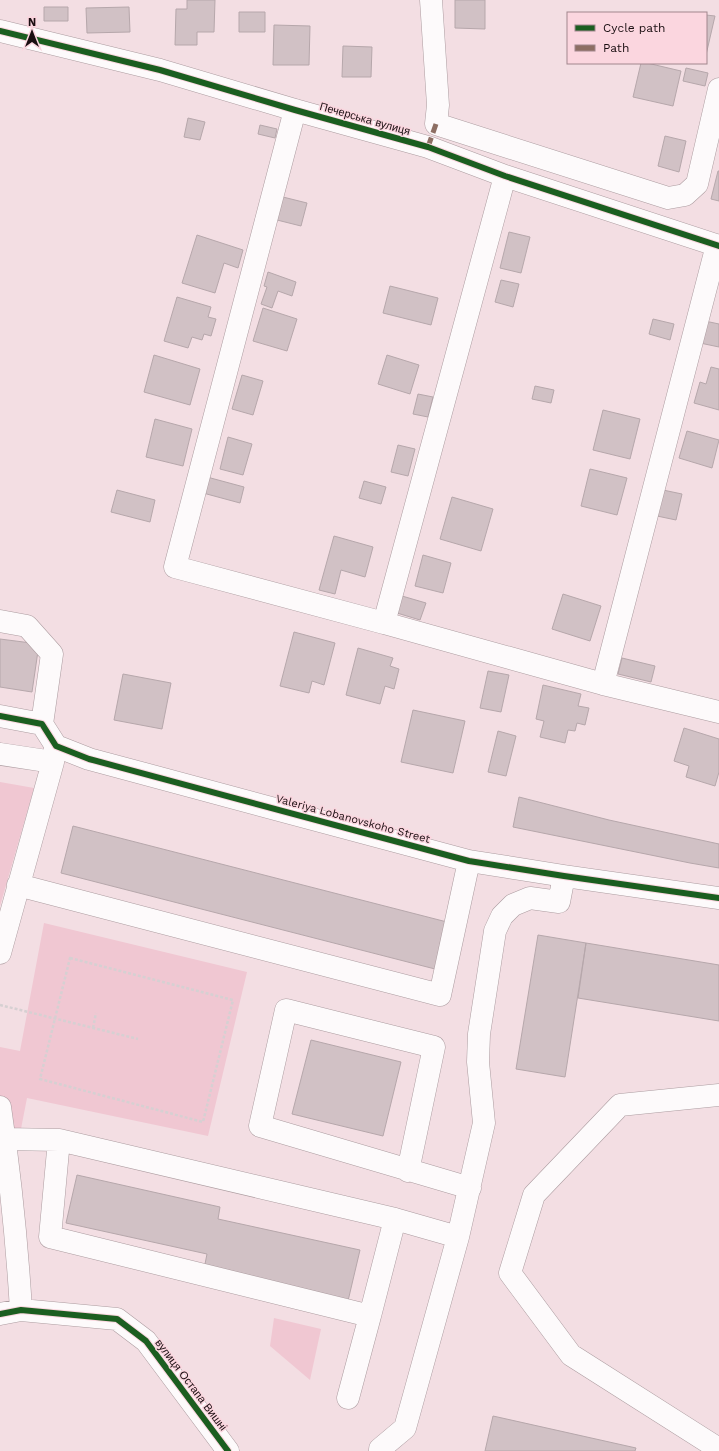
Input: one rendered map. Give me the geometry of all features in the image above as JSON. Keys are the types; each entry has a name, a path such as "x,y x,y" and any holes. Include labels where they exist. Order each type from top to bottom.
{"street":[{"path":"431,0 438,105 436,124 668,198 685,195 697,184 719,89"},
{"name":"Печерська вулиця","path":"0,31 160,70 428,147 505,176 718,245"},
{"path":"295,110 175,567 603,684 719,712"},
{"path":"384,623 505,176"},
{"path":"603,684 718,245"},
{"path":"0,621 27,626 52,654 42,724 54,754 0,953"},
{"path":"0,716 42,724"},
{"name":"Valeriya Lobanovskoho Street","path":"0,754 54,754 89,759 469,860 564,876 719,898"},
{"path":"18,885 440,995 469,860"},
{"path":"380,1451 380,1449 405,1428 458,1237 470,1188 484,1123 478,1062 479,1034 495,931 502,916 513,905 530,898 559,902 564,876"},
{"path":"408,1171 434,1047 286,1010 260,1126 408,1171 470,1188"},
{"path":"719,1095 620,1105 534,1195 510,1273 571,1355 719,1449"},
{"path":"0,1107 5,1139 19,1280 10,1312"},
{"path":"5,1139 59,1140 395,1219 458,1237"},
{"path":"59,1140 50,1237 370,1316"},
{"path":"348,1398 395,1219"},
{"name":"вулиця Остапа Вишні","path":"10,1312 117,1319 146,1341 228,1451"}],"path":[{"path":"70,958 233,1000 203,1122 40,1078 56,1018 70,958"},
{"path":"0,1005 138,1039"},
{"path":"93,1028 96,1013"}],"shaded area":[{"path":"0,782 34,788 0,906"},
{"path":"44,923 247,972 208,1136 27,1098 19,1139 0,1107 0,1047 20,1051"},
{"path":"274,1318 321,1329 310,1380 270,1346"}],"building":[{"path":"187,0 215,0 214,32 197,32 197,45 175,45 176,9 187,9"},
{"path":"455,0 485,0 485,29 455,28"},
{"path":"44,7 68,7 68,21 44,21"},
{"path":"129,7 130,32 87,33 86,8"},
{"path":"239,12 265,12 265,32 239,32"},
{"path":"707,15 715,16 707,51"},
{"path":"274,25 310,26 309,65 273,65"},
{"path":"343,46 372,47 371,77 342,77"},
{"path":"641,64 651,64 681,71 673,106 633,97"},
{"path":"686,68 708,73 705,86 683,81"},
{"path":"188,118 205,122 200,140 184,137"},
{"path":"260,125 277,129 275,138 258,134"},
{"path":"665,136 686,141 679,172 658,166"},
{"path":"719,171 719,201 711,199"},
{"path":"283,197 307,203 301,226 277,220"},
{"path":"509,232 530,237 521,273 500,268"},
{"path":"197,235 243,250 238,268 224,263 215,293 182,283"},
{"path":"268,272 296,282 292,296 278,291 272,308 261,304 267,287 264,286"},
{"path":"501,280 519,284 513,307 495,302"},
{"path":"390,286 438,298 431,325 383,313"},
{"path":"177,297 211,307 208,317 216,319 211,336 204,334 202,340 192,337 188,348 164,341"},
{"path":"263,308 297,319 287,351 253,341"},
{"path":"653,319 674,324 670,340 649,334"},
{"path":"705,321 719,324 719,347 700,343"},
{"path":"154,355 200,369 190,405 144,392"},
{"path":"387,355 419,365 410,394 378,384"},
{"path":"711,367 719,369 719,410 694,403 700,382 706,384"},
{"path":"242,375 263,381 253,415 232,409"},
{"path":"535,386 554,390 551,403 532,399"},
{"path":"418,394 433,397 428,417 413,414"},
{"path":"603,410 640,419 630,459 593,450"},
{"path":"155,419 192,429 183,466 146,457"},
{"path":"687,431 719,440 712,468 679,458"},
{"path":"228,437 252,444 243,475 220,469"},
{"path":"398,445 415,449 408,476 391,472"},
{"path":"590,469 627,478 617,515 581,506"},
{"path":"207,477 244,487 240,503 203,493"},
{"path":"364,481 386,487 381,504 359,498"},
{"path":"117,490 155,500 150,522 111,512"},
{"path":"663,490 682,494 676,520 657,516"},
{"path":"452,497 493,509 481,551 440,539"},
{"path":"334,536 373,547 365,577 341,570 335,594 319,590"},
{"path":"423,555 451,563 443,593 415,586"},
{"path":"563,594 601,606 590,641 552,629"},
{"path":"402,596 426,603 420,620 397,613"},
{"path":"294,632 335,643 324,685 312,681 309,693 280,686"},
{"path":"0,639 39,644 32,692 0,687"},
{"path":"358,648 393,658 390,666 399,669 394,689 385,686 380,704 346,695"},
{"path":"622,658 655,666 651,682 618,674"},
{"path":"488,671 509,675 501,712 480,708"},
{"path":"123,674 171,683 162,729 114,720"},
{"path":"543,685 581,694 578,706 589,708 585,725 577,723 575,731 568,730 565,743 540,737 544,721 536,719"},
{"path":"413,710 465,721 453,773 401,762"},
{"path":"684,728 719,739 719,772 715,786 686,777 689,766 674,761"},
{"path":"498,731 516,736 506,776 488,772"},
{"path":"519,797 609,820 719,844 719,868 513,827"},
{"path":"73,826 447,922 435,969 61,873"},
{"path":"538,935 586,943 565,1077 516,1069"},
{"path":"586,943 719,965 719,1021 578,998"},
{"path":"311,1040 401,1062 383,1136 292,1114"},
{"path":"77,1175 220,1207 218,1219 360,1250 348,1301 204,1269 207,1254 66,1223"},
{"path":"493,1416 636,1448 635,1451 485,1451"}],"marked path":[{"path":"428,147 436,124"}],"cycle path":[{"path":"0,31 160,70 428,147 505,176 719,246"},
{"path":"0,716 42,724 56,746 89,759 469,861 719,898"},
{"path":"0,1314 21,1310 117,1319 146,1341 228,1451"}]}
